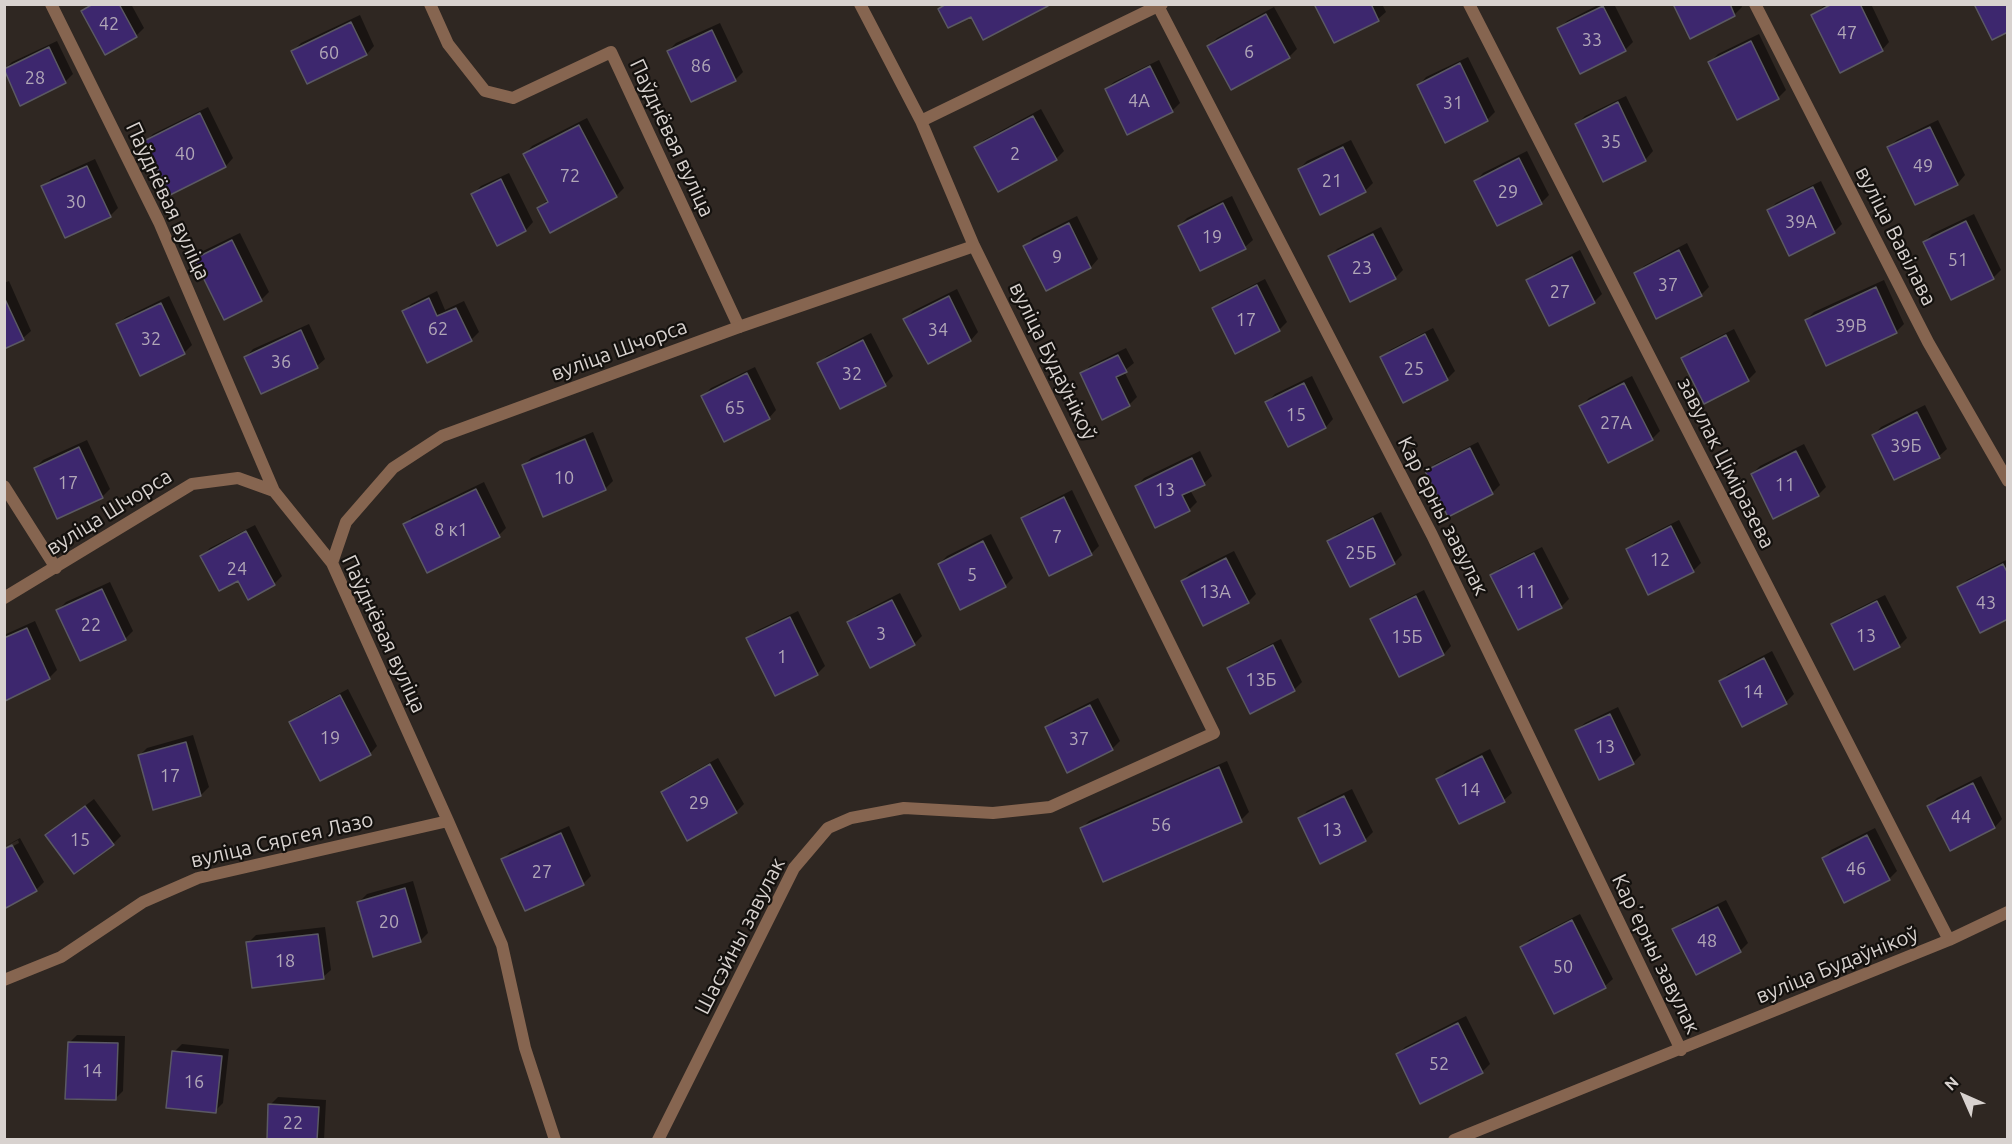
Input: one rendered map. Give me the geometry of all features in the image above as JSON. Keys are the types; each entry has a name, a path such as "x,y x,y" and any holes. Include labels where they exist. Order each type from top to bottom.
{"street":[{"name":"Паўднёвая вуліца","path":"51,4 159,222 274,491 332,563 448,821 502,945 525,1048 555,1140"},
{"name":"Паўднёвая вуліца","path":"430,4 448,44 485,91 513,98 611,52 739,327"},
{"name":"вуліца Будаўнікоў","path":"860,4 921,121 974,246 1214,733"},
{"name":"завулак Ціміразева","path":"1468,4 1949,940"},
{"name":"вуліца Вавілава","path":"1755,4 1928,342 2007,481"},
{"path":"921,121 1160,5"},
{"name":"Карʼерны завулак","path":"1160,5 1432,535 1681,1050"},
{"name":"вуліца Шчорса","path":"332,563 346,522 393,468 442,436 739,327 974,246"},
{"name":"вуліца Шчорса","path":"4,598 192,484 238,478 274,491"},
{"path":"4,486 56,568"},
{"name":"Шасэйны завулак","path":"658,1140 794,868 828,828 851,818 904,808 993,813 1050,807 1214,733"},
{"name":"вуліца Сяргея Лазо","path":"4,980 61,957 143,902 198,878 448,821"},
{"name":"вуліца Будаўнікоў","path":"1454,1140 1949,940 2007,912"}],"building":[{"path":"93,4 119,4 137,37 105,55 81,11"},
{"path":"946,4 1047,4 1048,6 983,40 971,17 948,28 938,9"},
{"path":"1314,4 1371,4 1379,21 1334,43"},
{"path":"1673,4 1730,4 1735,16 1690,39"},
{"path":"1832,4 1860,4 1883,51 1840,73 1811,15"},
{"path":"1974,4 2008,4 2008,32 1992,40"},
{"path":"1603,6 1626,51 1580,74 1557,28"},
{"path":"1266,14 1290,58 1231,90 1207,46"},
{"path":"351,22 367,55 307,84 291,51"},
{"path":"712,30 736,81 691,102 667,51"},
{"path":"1751,41 1779,99 1737,120 1708,62"},
{"path":"49,47 66,83 20,106 4,69"},
{"path":"1460,63 1488,121 1445,143 1417,85"},
{"path":"1150,66 1173,112 1127,135 1105,89"},
{"path":"1618,102 1646,161 1603,182 1575,124"},
{"path":"200,113 226,167 170,195 144,141"},
{"path":"1033,116 1057,160 998,192 974,147"},
{"path":"579,125 617,197 550,233 537,208 548,202 523,154"},
{"path":"1930,127 1958,185 1915,205 1887,147"},
{"path":"1343,147 1366,192 1320,215 1298,169"},
{"path":"1519,158 1542,204 1497,226 1474,181"},
{"path":"87,166 111,217 65,238 41,186"},
{"path":"501,179 526,231 497,246 471,194"},
{"path":"1813,187 1835,233 1789,256 1767,210"},
{"path":"1223,203 1246,249 1200,271 1178,226"},
{"path":"1966,221 1994,279 1951,300 1923,242"},
{"path":"1069,223 1091,268 1046,291 1023,246"},
{"path":"1373,234 1396,279 1350,302 1328,256"},
{"path":"232,240 262,301 224,320 194,259"},
{"path":"1679,250 1702,296 1656,319 1634,273"},
{"path":"1572,257 1595,303 1549,326 1526,280"},
{"path":"1257,285 1280,331 1235,354 1212,308"},
{"path":"1876,287 1897,333 1826,366 1805,320"},
{"path":"949,296 971,341 928,364 903,319"},
{"path":"4,297 24,340 4,349"},
{"path":"429,298 437,316 456,308 472,341 427,363 402,311"},
{"path":"161,303 185,354 140,376 116,324"},
{"path":"301,330 318,368 261,394 244,357"},
{"path":"1425,334 1448,380 1403,403 1380,357"},
{"path":"1726,335 1749,381 1704,404 1681,358"},
{"path":"863,340 886,386 840,409 817,363"},
{"path":"1118,355 1127,372 1116,377 1130,406 1102,420 1080,373"},
{"path":"747,373 770,419 724,442 701,396"},
{"path":"1304,383 1326,428 1288,447 1265,402"},
{"path":"1624,383 1653,440 1608,463 1579,406"},
{"path":"1917,412 1940,458 1894,480 1872,435"},
{"path":"585,439 606,490 543,517 522,465"},
{"path":"79,447 103,498 57,519 34,468"},
{"path":"1470,448 1493,494 1448,517 1425,471"},
{"path":"1796,451 1819,496 1773,519 1751,474"},
{"path":"1192,458 1205,485 1182,495 1190,511 1155,528 1135,486"},
{"path":"476,489 500,537 427,573 403,524"},
{"path":"1064,497 1092,555 1049,576 1021,518"},
{"path":"1373,518 1395,564 1350,587 1327,541"},
{"path":"1671,526 1694,572 1648,595 1626,549"},
{"path":"246,531 275,585 248,600 238,581 219,591 200,556"},
{"path":"983,541 1006,587 960,610 938,564"},
{"path":"1534,553 1562,608 1518,630 1490,575"},
{"path":"1226,558 1249,603 1203,626 1181,581"},
{"path":"2003,564 2008,574 2008,619 1980,633 1957,587"},
{"path":"102,589 126,640 80,661 56,610"},
{"path":"1416,596 1444,655 1399,677 1370,619"},
{"path":"892,600 915,645 870,668 847,622"},
{"path":"1877,601 1900,647 1854,670 1831,624"},
{"path":"790,617 818,675 775,696 746,638"},
{"path":"27,628 50,679 5,701 4,638"},
{"path":"1273,645 1295,691 1250,714 1227,668"},
{"path":"1764,658 1787,704 1742,727 1719,681"},
{"path":"340,695 371,755 320,781 289,722"},
{"path":"1090,705 1113,750 1067,773 1045,727"},
{"path":"1610,714 1634,764 1599,780 1575,730"},
{"path":"186,742 201,796 153,810 138,755"},
{"path":"1482,756 1505,802 1459,824 1436,779"},
{"path":"710,764 737,813 687,841 661,792"},
{"path":"1219,767 1242,822 1103,882 1080,828"},
{"path":"1973,783 1995,828 1950,851 1927,806"},
{"path":"1344,796 1366,841 1320,864 1298,818"},
{"path":"85,806 114,845 74,874 45,835"},
{"path":"561,833 584,885 525,911 501,859"},
{"path":"1867,835 1890,880 1844,903 1822,858"},
{"path":"12,845 37,891 4,909 4,849"},
{"path":"405,888 421,942 373,957 357,902"},
{"path":"1718,907 1741,952 1696,975 1672,929"},
{"path":"1572,920 1606,988 1554,1014 1520,947"},
{"path":"318,934 324,979 252,988 246,942"},
{"path":"1458,1023 1483,1073 1420,1104 1396,1054"},
{"path":"68,1042 118,1043 116,1100 65,1099"},
{"path":"172,1051 222,1056 216,1113 166,1108"},
{"path":"268,1104 319,1107 317,1140 267,1140"}]}
